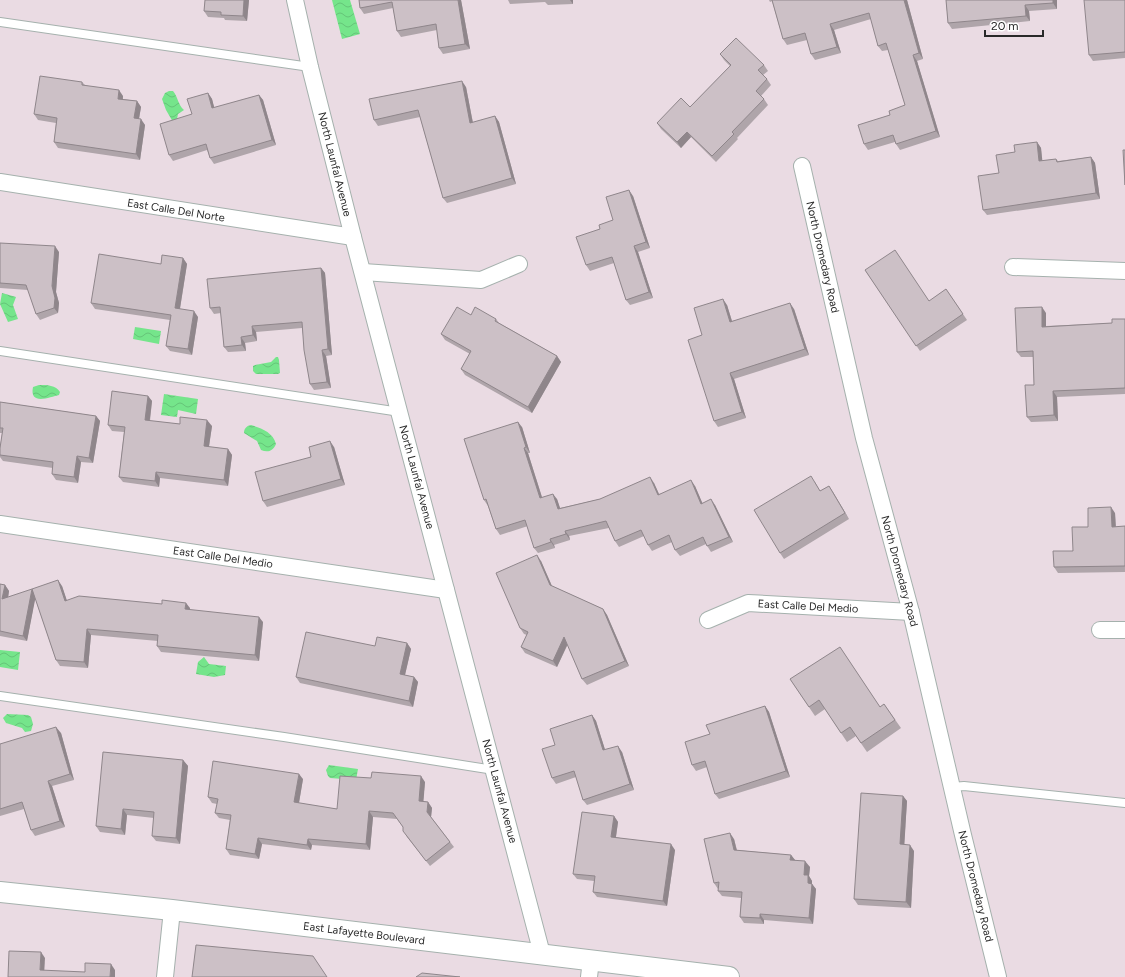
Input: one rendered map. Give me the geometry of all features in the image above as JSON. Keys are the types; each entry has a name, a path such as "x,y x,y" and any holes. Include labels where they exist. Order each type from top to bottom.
{"street":[{"name":"North Launfal Avenue","path":"295,0 310,67 353,237 542,954"},
{"name":"North Dromedary Road","path":"802,166 864,438 911,612 998,977"},
{"name":"East Calle Del Norte","path":"0,182 353,237"},
{"path":"363,272 481,280 519,264"},
{"path":"1013,267 1125,271"},
{"name":"East Calle Del Medio","path":"0,524 446,590"},
{"name":"East Calle Del Medio","path":"708,620 748,603 911,612"},
{"path":"1100,630 1125,630"},
{"name":"East Lafayette Boulevard","path":"0,892 172,910 542,954 590,968 729,977"},
{"path":"165,977 172,910"}],"lane":[{"path":"0,22 310,67"},
{"path":"0,351 400,412"},
{"path":"0,696 276,736 494,770"},
{"path":"952,787 964,786 1125,802"}],"water":[{"path":"332,0 350,0 360,34 342,39"},
{"path":"173,91 180,106 184,110 178,114 177,119 173,122 162,99 165,93"},
{"path":"2,293 16,297 13,305 18,319 8,322 0,304"},
{"path":"135,327 161,331 159,344 133,339"},
{"path":"278,357 279,360 280,373 256,374 253,371 253,366 271,362"},
{"path":"39,385 54,387 60,392 59,395 41,399 34,397 33,387"},
{"path":"164,394 198,399 196,414 178,410 177,417 161,415"},
{"path":"251,425 263,429 272,436 276,444 272,450 261,450 257,441 244,433 244,430"},
{"path":"0,650 20,652 18,670 0,667"},
{"path":"204,657 209,664 226,666 225,675 214,677 196,674 198,662"},
{"path":"7,714 28,715 31,717 33,724 31,731 25,732 22,728 6,723 3,718"},
{"path":"329,765 358,769 356,780 330,778 326,770"}],"building":[{"path":"205,0 244,0 243,16 221,15 221,12 204,11"},
{"path":"359,0 458,0 465,44 439,48 436,24 397,31 392,2 360,8"},
{"path":"772,0 904,0 919,53 913,55 936,131 896,144 893,135 864,144 858,125 890,115 889,111 905,105 886,43 878,46 869,13 830,24 837,47 811,54 805,33 783,39"},
{"path":"946,0 1053,0 1053,3 1025,5 1026,16 948,23"},
{"path":"1084,0 1125,0 1125,52 1089,55"},
{"path":"736,38 764,65 758,70 767,79 756,91 764,99 732,132 734,134 712,156 687,132 677,142 657,123 681,98 690,107 731,65 720,54"},
{"path":"40,76 82,82 82,85 119,90 118,99 137,101 134,118 141,119 136,154 54,142 57,118 34,114"},
{"path":"462,81 470,123 495,116 512,178 443,198 418,110 374,120 369,99"},
{"path":"208,93 212,108 259,95 272,140 210,158 206,144 169,155 160,124 192,114 187,99"},
{"path":"1037,142 1039,161 1056,159 1057,162 1091,157 1096,193 983,210 978,176 999,173 996,155 1015,152 1014,145"},
{"path":"1123,150 1125,150 1125,185"},
{"path":"629,190 646,242 634,246 649,292 626,300 612,257 586,265 576,237 600,229 599,225 613,220 606,197"},
{"path":"0,243 55,246 52,286 55,298 54,308 36,314 26,285 0,283"},
{"path":"895,250 929,301 946,289 963,314 916,346 865,270"},
{"path":"99,254 161,264 162,255 183,258 175,308 194,311 188,349 166,346 171,315 91,303"},
{"path":"321,268 328,349 322,350 327,382 310,384 304,350 302,322 252,326 253,335 241,337 242,345 224,347 220,307 210,308 207,279"},
{"path":"723,299 730,322 790,303 805,349 730,373 742,412 714,421 688,340 702,335 694,308"},
{"path":"457,307 471,315 475,307 496,319 495,321 557,356 528,407 461,369 471,351 441,334"},
{"path":"1042,307 1042,327 1112,323 1112,319 1125,319 1125,388 1053,391 1054,415 1027,417 1025,385 1034,385 1033,351 1017,352 1015,308"},
{"path":"112,391 148,396 145,420 180,424 180,417 207,420 204,446 228,449 224,480 156,472 155,481 119,477 125,427 108,425"},
{"path":"0,402 96,416 89,458 77,456 74,477 52,474 53,462 0,455 3,428 0,428"},
{"path":"518,422 526,447 524,448 540,498 553,494 558,509 600,499 650,477 658,495 691,480 701,504 711,499 729,537 707,546 703,537 675,550 669,535 648,545 641,530 615,541 606,521 565,531 566,534 550,539 551,542 534,548 525,520 496,529 486,499 484,500 464,439"},
{"path":"330,441 341,479 263,501 255,472 311,457 309,447"},
{"path":"811,476 820,491 829,486 845,513 780,553 754,510"},
{"path":"1111,507 1112,527 1125,526 1125,566 1054,567 1053,551 1073,551 1072,527 1088,527 1088,508"},
{"path":"537,555 550,585 603,609 625,661 582,679 564,637 553,661 521,647 528,632 520,628 496,573"},
{"path":"58,580 65,601 79,596 162,604 162,600 186,603 185,609 259,617 255,655 157,646 158,635 87,629 84,662 56,660 32,589"},
{"path":"0,584 5,585 2,599 32,589 23,636 0,631"},
{"path":"306,632 375,646 377,637 407,643 400,674 414,677 409,701 296,677"},
{"path":"840,647 880,707 884,704 895,720 861,743 850,727 841,733 819,700 809,707 790,679"},
{"path":"765,706 786,771 715,794 705,761 692,765 685,742 710,734 706,725"},
{"path":"592,715 603,750 618,746 630,784 583,800 574,771 552,778 542,749 555,745 550,729"},
{"path":"56,727 70,774 48,781 60,821 31,830 22,802 0,809 0,744"},
{"path":"103,752 183,760 176,838 152,836 154,812 123,809 121,829 96,826"},
{"path":"213,761 299,774 294,802 337,809 340,776 371,778 372,772 421,776 419,801 428,802 427,812 450,842 426,861 403,831 403,827 393,813 369,811 366,844 308,839 307,845 258,838 255,854 226,849 231,815 215,813 218,799 208,797"},
{"path":"861,793 903,796 900,844 910,845 906,902 854,899"},
{"path":"582,812 614,816 611,837 671,844 663,901 593,892 595,876 573,874"},
{"path":"730,833 734,850 791,855 790,860 805,861 804,875 808,875 808,883 812,884 809,918 760,914 760,918 740,917 742,892 718,891 719,882 714,883 704,839"},
{"path":"196,945 313,956 327,977 192,977"},
{"path":"9,951 41,952 40,970 85,972 85,963 111,964 110,977 8,977"},
{"path":"422,973 460,977 416,977"}]}
